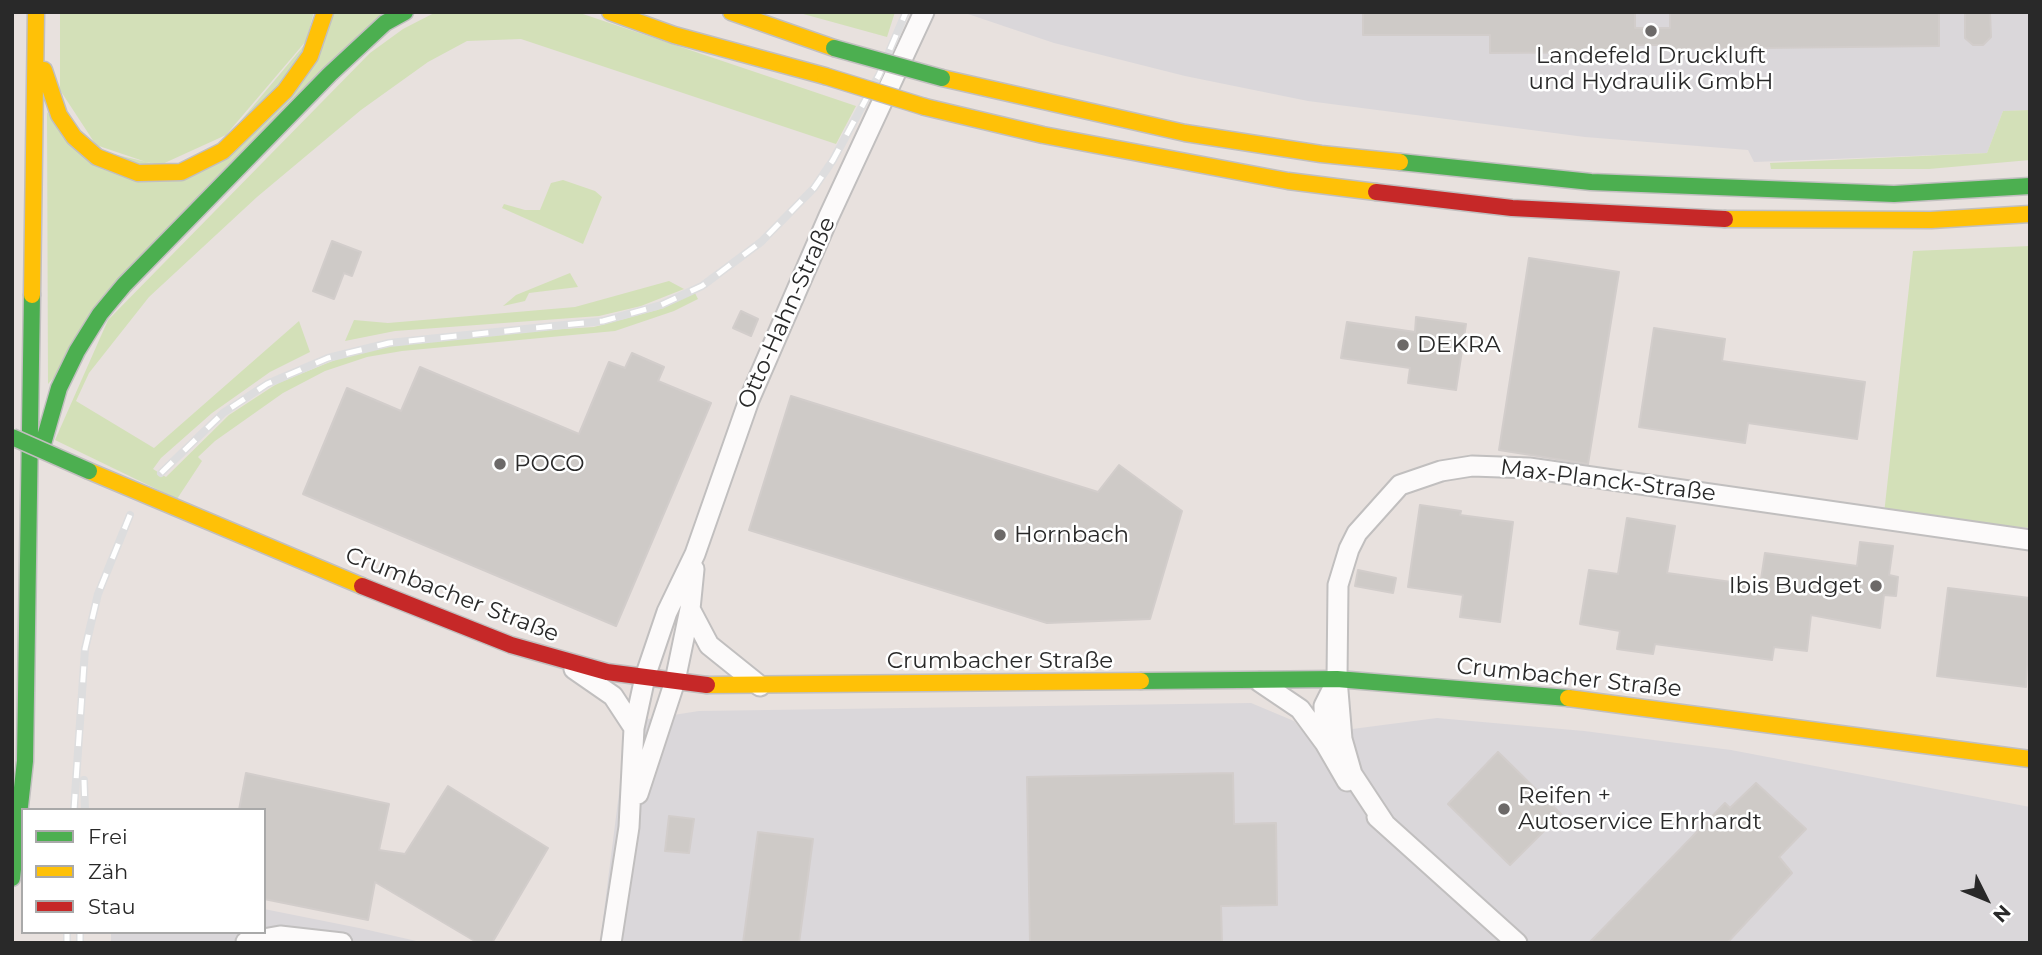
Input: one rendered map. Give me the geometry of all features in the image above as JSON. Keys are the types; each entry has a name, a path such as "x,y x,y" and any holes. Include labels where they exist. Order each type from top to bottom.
{"main road":[{"path":"35,21 53,102 74,137 97,157 111,164 138,173 166,174 195,168 252,125 299,73 318,40 325,12"},
{"path":"29,552 44,433 59,388 100,314 124,285 330,74 385,23 405,12"},
{"path":"610,12 674,35 818,74 925,107 1043,135 1236,172 1395,195 1512,208 1756,221 1931,220 2030,214"},
{"path":"654,12 818,74"},
{"path":"731,12 834,48 942,78 1185,133 1321,153 1591,182 1894,194 2027,186"},
{"path":"12,878 25,761 35,21"},
{"name":"Crumbacher Straße","path":"12,437 402,603 564,662 645,677 760,686 1337,679 1569,698 2030,759"}],"street":[{"name":"Otto-Hahn-Straße","path":"611,943 629,827 634,728 645,677 667,612 695,554 749,400 924,12"},
{"name":"Max-Planck-Straße","path":"1385,824 1368,802 1349,765 1342,739 1337,679 1338,585 1349,549 1370,515 1400,485 1441,471 1472,466 1529,468 2030,540"},
{"name":"Otto-Hahn-Straße","path":"629,827 657,730 675,681 690,609 695,554"},
{"path":"690,609 709,645 760,686"},
{"path":"564,662 613,696 634,728"},
{"path":"1325,743 1324,706 1337,679"},
{"path":"1259,682 1296,705 1325,743 1355,793 1385,824 1517,943"},
{"path":"246,942 280,936 342,943"}],"shaded area":[{"path":"962,12 2030,12 2030,110 2003,111 1987,153 1754,162 1748,150 1585,137 1308,101 1185,76 1054,43"},
{"path":"1251,703 1294,721 1306,735 1437,718 1584,731 1731,750 2030,807 2030,943 600,943 628,722 699,711"},
{"path":"266,909 425,943 111,943 111,934 266,934"}],"green space":[{"path":"60,12 314,12 306,41 226,135 158,166 96,145 60,90"},
{"path":"332,12 383,12 48,384 47,112 72,144 196,174"},
{"path":"436,12 577,12 856,106 836,144 521,39 467,41 428,62 361,110 257,197 149,297 89,373 76,401 154,448 299,321 310,352 270,372 212,413 161,458 153,469 166,477 229,415 278,383 350,354 398,343 449,336 594,327 657,310 695,293 698,299 674,311 615,331 402,351 367,357 325,371 283,393 215,441 198,457 202,461 177,499 55,440 108,320 370,53 403,29"},
{"path":"796,12 895,12 887,37"},
{"path":"2030,110 2030,160 1929,169 1771,169 1770,163 1987,153 2003,111"},
{"path":"563,180 595,191 602,197 583,244 502,208 504,204 525,210 540,210 551,183"},
{"path":"2030,246 2030,528 1884,514 1913,251"},
{"path":"570,273 578,287 529,293 525,301 503,306 516,295"},
{"path":"669,281 684,289 641,306 599,316 395,331 345,341 354,320 388,323 575,307"}],"building":[{"name":"Landefeld Druckluft und Hydraulik GmbH","path":"1363,12 1635,12 1635,28 1670,28 1670,12 1939,12 1939,46 1671,49 1671,45 1635,45 1635,52 1490,53 1490,35 1363,35"},
{"path":"1965,12 1990,12 1991,37 1983,45 1973,45 1965,38"},
{"path":"332,241 361,252 352,276 344,273 334,299 313,291"},
{"path":"1529,258 1619,272 1588,464 1499,450"},
{"path":"741,311 758,319 751,336 733,328"},
{"name":"DEKRA","path":"1416,317 1466,324 1456,390 1408,383 1410,368 1341,358 1347,322 1415,332"},
{"path":"1654,328 1725,339 1722,361 1865,382 1857,439 1748,423 1745,443 1639,427"},
{"name":"POCO","path":"632,353 664,367 658,381 711,403 616,626 303,494 347,388 401,411 420,367 579,434 609,362 625,368"},
{"path":"791,396 1098,492 1119,465 1182,511 1150,619 1047,623 749,530"},
{"path":"1420,505 1461,511 1460,515 1513,522 1500,622 1460,617 1463,595 1408,587"},
{"path":"1627,518 1675,526 1667,573 1760,586 1765,553 1857,566 1860,542 1893,546 1889,575 1898,577 1896,596 1884,595 1880,628 1811,615 1807,651 1774,647 1772,660 1655,644 1653,654 1617,649 1620,631 1580,624 1589,570 1618,574"},
{"path":"1358,570 1396,578 1393,593 1355,586"},
{"path":"1948,588 2030,598 2026,687 1937,676"},
{"name":"Reifen + Autoservice Ehrhardt","path":"1498,752 1561,814 1510,865 1448,804"},
{"path":"246,773 389,804 379,850 405,854 448,786 548,848 492,943 478,943 375,882 368,920 266,899 266,808 239,808"},
{"path":"1233,773 1234,824 1276,823 1277,905 1221,906 1222,943 1030,943 1027,777"},
{"path":"1756,783 1806,829 1779,857 1792,873 1727,943 1589,943 1725,803 1730,808"},
{"path":"669,816 694,819 689,853 665,851"},
{"path":"758,832 813,839 799,943 743,943"}],"railway":[{"path":"161,473 223,413 267,384 328,358 389,343 603,321 661,305 702,286 761,242 814,188 833,160 879,75 906,12"},
{"path":"74,808 85,649 98,594 130,515"},
{"path":"84,780 85,808"},
{"path":"67,934 67,943"},
{"path":"80,934 80,943"}],"traffic: fast":[{"path":"43,444 59,388 77,351 100,314 124,285 330,74 385,23 405,12"},
{"path":"834,48 942,78"},
{"path":"1400,162 1591,182 1894,194 2030,186"},
{"path":"12,878 25,761 32,295"},
{"path":"12,437 89,471"},
{"path":"1141,681 1337,679 1568,698"}],"traffic: slow":[{"path":"32,295 36,12"},
{"path":"44,70 59,115 74,137 97,157 138,173 181,172 223,151 285,91 310,56 325,12"},
{"path":"610,12 674,35 825,76"},
{"path":"731,12 834,48"},
{"path":"825,76 925,107"},
{"path":"942,78 1185,133 1321,154 1400,162"},
{"path":"925,107 1043,135 1288,181 1376,192"},
{"path":"1725,219 1931,220 2030,214"},
{"path":"89,471 362,586"},
{"path":"707,685 1141,681"},
{"path":"1568,698 2030,759"}],"traffic: jam":[{"path":"1376,192 1512,208 1725,219"},
{"path":"362,586 511,645 607,672 707,685"}],"place":[{"name":"Landefeld Druckluft und Hydraulik GmbH","path":"1651,31"},
{"name":"DEKRA","path":"1403,345"},
{"name":"POCO","path":"500,464"},
{"name":"Hornbach","path":"1000,535"},
{"name":"Ibis Budget","path":"1876,586"},
{"name":"Reifen + Autoservice Ehrhardt","path":"1504,809"}]}
